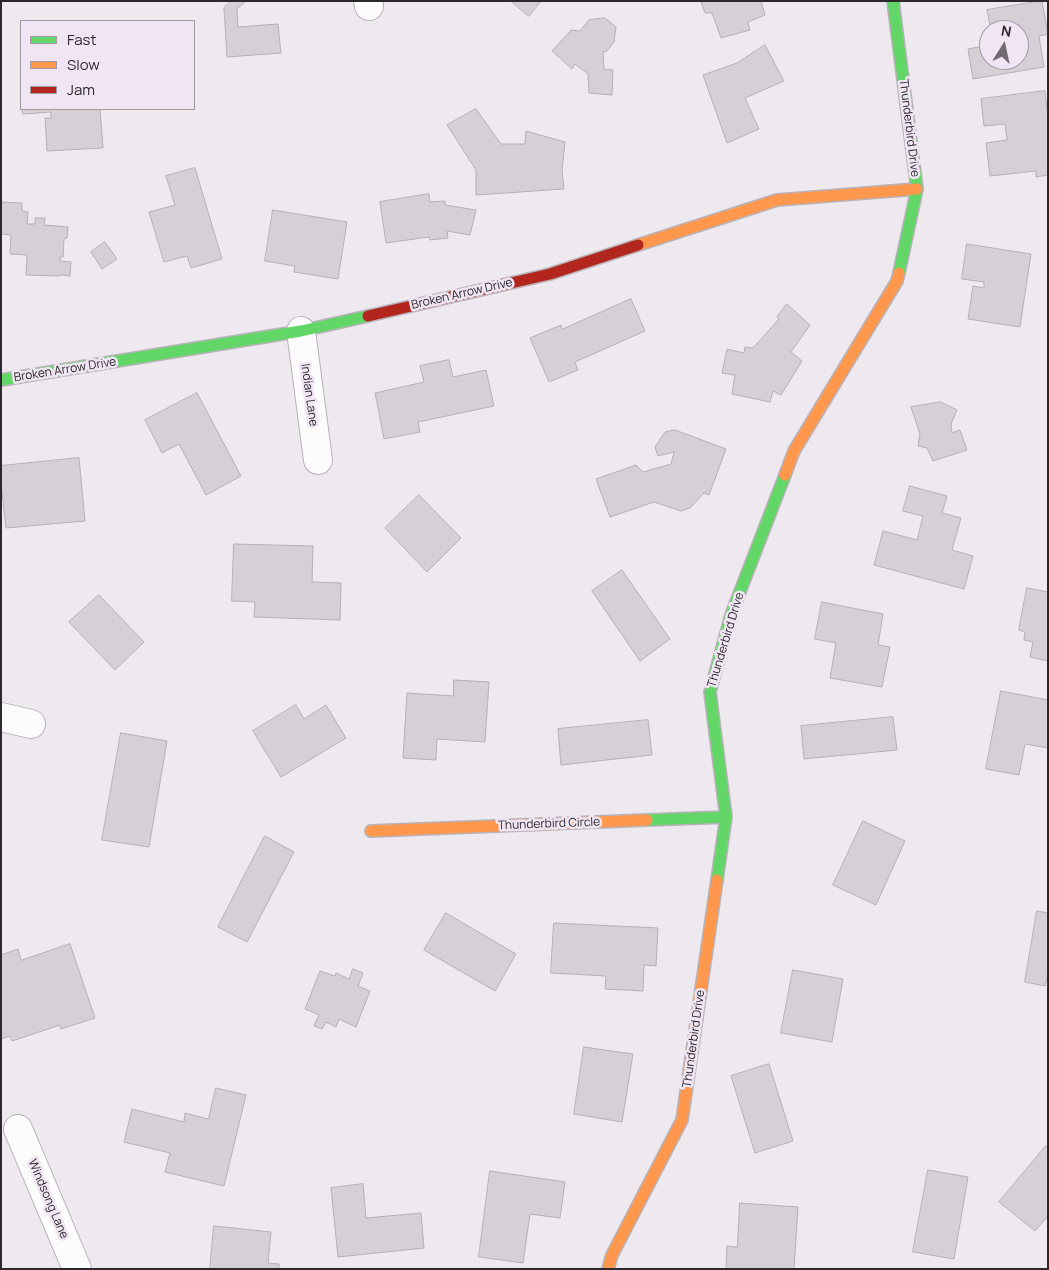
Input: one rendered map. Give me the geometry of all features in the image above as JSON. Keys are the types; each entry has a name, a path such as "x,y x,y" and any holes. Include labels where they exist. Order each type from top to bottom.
{"street":[{"name":"Thunderbird Drive","path":"608,1269 612,1255 682,1120 726,817 710,692 730,615 794,451 897,281 917,189 893,1"},
{"name":"Broken Arrow Drive","path":"1,380 301,331 550,274 777,200 917,189"},
{"name":"Indian Lane","path":"301,331 318,460"},
{"path":"1,717 31,724"},
{"name":"Thunderbird Circle","path":"371,831 726,817"},
{"name":"Windsong Lane","path":"18,1129 77,1269"}],"building":[{"path":"231,1 246,1 237,9 238,27 278,24 281,53 227,57 224,8"},
{"path":"511,1 541,1 529,16"},
{"path":"761,1 765,15 748,22 750,30 721,38 712,13 705,13 701,2"},
{"path":"1042,1 1048,34 1039,36 1044,67 1029,70 1029,20 989,20 987,10"},
{"path":"605,18 616,27 614,42 607,51 603,52 604,69 613,70 612,95 589,93 588,74 575,64 572,69 552,51 571,30 580,31 589,20"},
{"path":"765,45 784,81 745,98 759,129 727,143 703,75 737,63"},
{"path":"979,47 979,70 1026,70 973,79 968,49"},
{"path":"1045,91 1048,117 1048,175 1036,177 1036,171 990,176 986,143 1007,140 1005,124 984,126 981,99"},
{"path":"476,109 501,144 525,144 526,131 565,142 562,170 564,189 476,195 476,170 447,125"},
{"path":"22,110 100,110 103,148 47,151 45,118 51,118 51,112 23,114"},
{"path":"195,168 222,259 191,268 187,256 164,262 149,212 175,205 166,176"},
{"path":"429,194 430,202 445,201 445,205 476,210 470,235 447,231 448,238 430,240 429,237 386,243 380,202"},
{"path":"1,202 22,203 22,211 28,212 27,224 35,224 35,218 45,218 44,225 68,227 67,238 64,239 63,257 60,257 60,261 71,262 70,276 26,275 27,255 10,254 11,235 1,234"},
{"path":"273,210 347,222 338,279 294,272 295,266 265,261"},
{"path":"105,242 117,259 102,269 91,252"},
{"path":"967,244 1031,254 1020,327 968,319 973,286 984,288 984,282 962,279"},
{"path":"631,299 645,331 575,362 578,370 549,382 530,338 561,325 562,329"},
{"path":"787,304 810,325 791,352 802,361 781,395 773,391 770,402 732,394 735,375 722,373 727,349 744,353 745,347 753,348 779,319 777,317"},
{"path":"449,360 453,377 486,370 494,406 418,422 420,432 384,439 375,393 424,382 420,366"},
{"path":"197,393 241,476 206,495 179,444 162,453 145,420"},
{"path":"941,402 957,410 951,424 952,433 960,430 967,450 933,461 927,448 918,446 920,434 911,407"},
{"path":"675,430 726,449 709,495 704,493 690,508 681,511 654,502 610,517 596,479 636,465 643,472 671,464 674,452 658,456 655,447 665,432"},
{"path":"79,458 85,521 6,528 1,466"},
{"path":"910,486 947,496 942,513 961,518 952,550 973,556 964,589 874,565 883,531 917,540 923,516 903,511"},
{"path":"419,495 461,538 427,572 385,528"},
{"path":"234,544 313,546 312,582 341,583 340,620 254,617 255,602 232,601"},
{"path":"622,570 670,639 640,661 592,591"},
{"path":"1027,588 1048,592 1048,661 1030,657 1033,642 1024,640 1025,632 1019,630"},
{"path":"99,595 144,642 115,670 69,622"},
{"path":"822,602 883,614 878,645 890,647 882,687 830,678 836,643 815,639"},
{"path":"454,680 489,682 485,742 437,739 436,760 403,758 407,693 453,696"},
{"path":"1001,691 1048,700 1048,748 1025,744 1019,775 986,769"},
{"path":"296,705 304,719 326,705 346,738 281,777 253,731"},
{"path":"893,717 897,750 804,759 801,726"},
{"path":"648,720 652,755 561,765 558,729"},
{"path":"121,733 167,741 149,847 102,840"},
{"path":"863,821 905,841 876,905 833,885"},
{"path":"265,836 294,852 247,942 218,927"},
{"path":"1037,911 1048,913 1048,973 1045,986 1025,982"},
{"path":"446,913 516,954 495,991 424,950"},
{"path":"554,923 658,928 656,966 644,965 643,991 605,989 606,976 551,973"},
{"path":"70,944 95,1018 61,1029 60,1025 12,1041 10,1036 1,1039 1,955 18,949 21,960"},
{"path":"353,969 363,973 358,986 370,991 356,1027 339,1019 336,1027 326,1022 322,1029 314,1026 319,1015 305,1009 320,971 335,976 336,973 349,979"},
{"path":"793,970 843,979 832,1042 781,1033"},
{"path":"584,1047 633,1054 622,1122 574,1114"},
{"path":"769,1064 793,1141 755,1153 731,1076"},
{"path":"216,1088 246,1095 224,1186 165,1172 170,1153 124,1142 132,1109 184,1122 185,1113 208,1119"},
{"path":"1046,1146 1048,1147 1048,1216 1035,1231 999,1202"},
{"path":"928,1170 968,1177 954,1259 913,1252"},
{"path":"490,1171 565,1182 560,1218 530,1214 523,1263 479,1257"},
{"path":"363,1184 366,1218 421,1213 424,1248 338,1257 331,1188"},
{"path":"740,1203 798,1207 794,1269 726,1269 727,1246 737,1247"},
{"path":"214,1226 271,1232 268,1263 279,1264 279,1269 210,1269"}],"traffic: fast":[{"path":"893,1 917,189 899,273"},
{"path":"1,380 301,331 368,316"},
{"path":"717,880 726,817 710,692 731,615 785,475"},
{"path":"647,820 726,817"}],"traffic: slow":[{"path":"638,245 777,200 917,189"},
{"path":"785,475 794,451 897,281 899,273"},
{"path":"371,831 647,820"},
{"path":"608,1269 612,1255 682,1120 717,880"}],"traffic: jam":[{"path":"368,316 550,274 638,245"}]}
